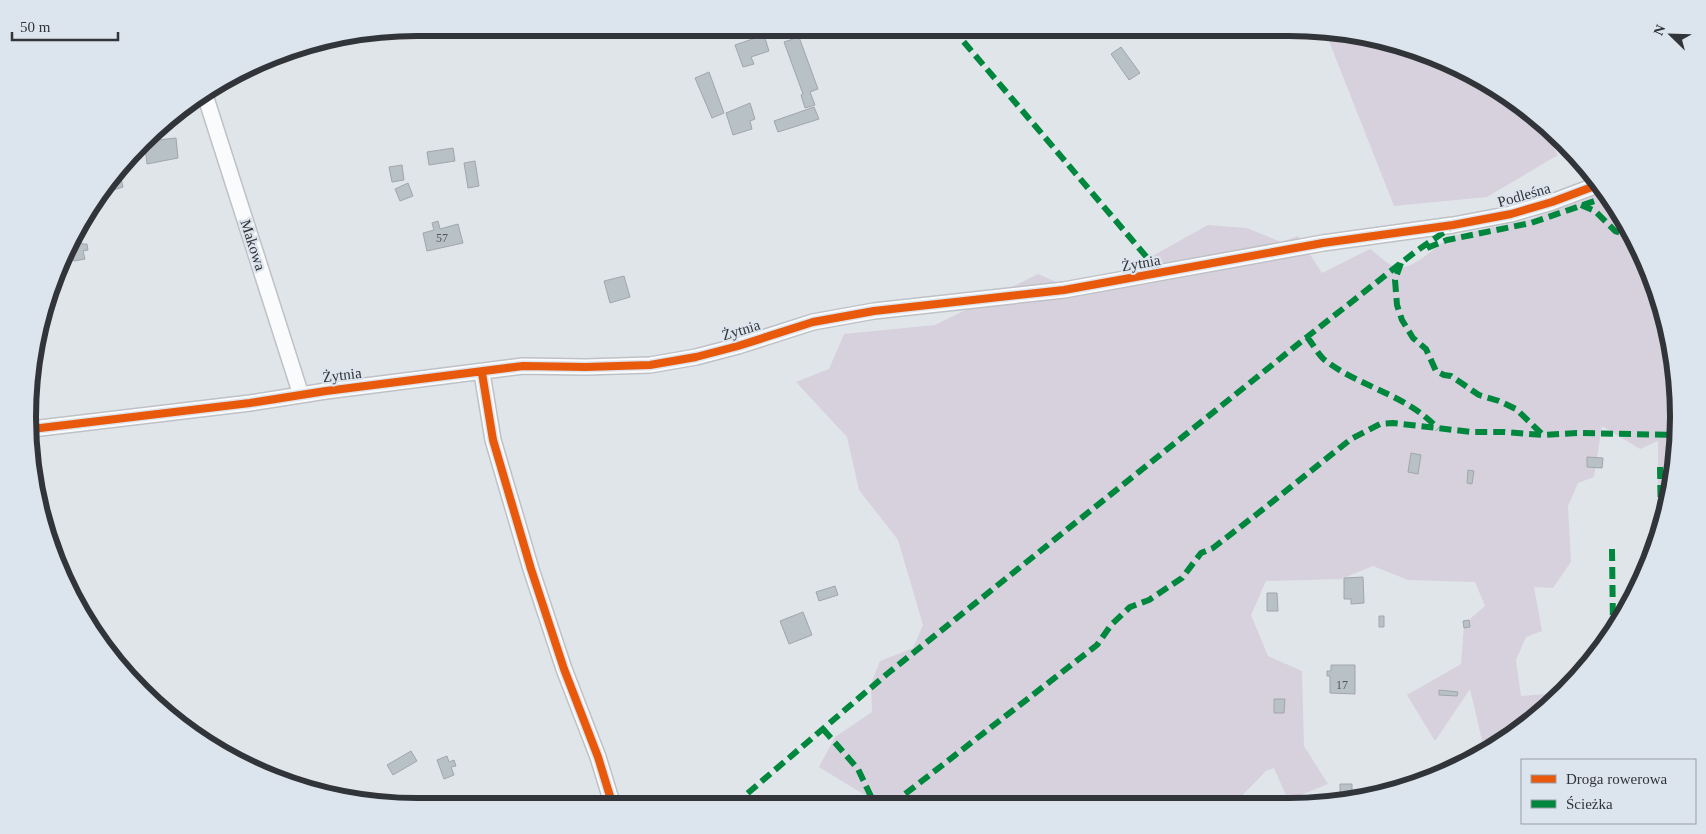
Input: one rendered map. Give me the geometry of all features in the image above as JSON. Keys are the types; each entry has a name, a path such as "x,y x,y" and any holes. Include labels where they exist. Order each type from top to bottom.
{"street":[{"name":"Makowa","path":"207,99 301,395"},
{"name":"Podleśna","path":"1454,226 1511,214 1552,202 1592,187"},
{"name":"Żytnia","path":"36,429 482,373 523,366 650,365 696,357 738,346 813,322 874,311 1064,290 1323,243 1454,226"},
{"path":"482,373 494,440 531,569 564,669 598,757 611,798"}],"shaded area":[{"path":"1328,39 1388,49 1411,56 1435,65 1479,87 1501,100 1540,131 1549,139 1558,155 1487,197 1394,206"},
{"path":"1598,195 1606,205 1641,271 1657,318 1666,367 1670,417 1666,467 1658,511 1658,441 1640,449 1602,426 1594,477 1578,483 1568,506 1571,562 1553,588 1534,587 1542,631 1526,637 1516,660 1521,696 1549,694 1521,719 1479,747 1482,740 1470,689 1435,741 1407,695 1461,664 1464,624 1485,606 1475,582 1408,580 1373,566 1341,579 1266,581 1251,615 1268,656 1302,671 1304,746 1328,784 1293,798 1287,798 1274,768 1266,771 1240,798 870,798 819,767 835,737 872,712 871,684 880,661 913,648 923,625 898,540 859,490 847,437 796,382 829,369 844,334 935,325 1038,274 1084,294 1208,225 1247,228 1281,242 1298,236 1322,273 1370,249 1392,266 1402,267 1410,265 1453,236 1531,219"}],"building":[{"path":"764,36 769,51 751,57 754,64 743,67 735,45"},
{"path":"799,37 818,89 810,92 815,105 805,108 801,95 803,94 784,42"},
{"path":"1121,47 1140,73 1129,80 1111,54"},
{"path":"709,72 724,113 712,118 695,78"},
{"path":"750,103 755,119 750,121 752,129 733,135 726,113"},
{"path":"814,107 819,119 778,132 774,121"},
{"path":"176,138 178,158 147,164 146,151 156,140"},
{"path":"453,148 455,161 429,165 427,152"},
{"path":"475,161 479,186 468,188 464,163"},
{"path":"402,165 404,180 392,182 389,167"},
{"path":"121,178 123,187 111,191"},
{"path":"408,183 413,196 400,201 395,189"},
{"path":"438,221 440,229 458,224 463,243 427,251 423,233 434,230 432,223"},
{"path":"81,239 82,244 87,244 88,250 83,251 85,259 74,261 73,255"},
{"path":"624,276 630,297 610,303 604,281"},
{"path":"1411,453 1421,455 1418,474 1408,472"},
{"path":"1587,457 1603,458 1602,468 1587,467"},
{"path":"1468,470 1474,471 1472,484 1467,483"},
{"path":"1363,577 1364,603 1351,604 1351,599 1344,599 1344,578"},
{"path":"835,586 838,595 819,601 816,592"},
{"path":"1267,593 1277,593 1278,611 1267,611"},
{"path":"803,612 812,635 789,644 780,621"},
{"path":"1379,616 1384,616 1384,627 1379,627"},
{"path":"1469,620 1470,627 1464,628 1463,621"},
{"path":"1331,665 1355,665 1355,694 1330,693 1330,676 1327,676 1327,671 1331,671"},
{"path":"1439,690 1458,692 1457,696 1439,695"},
{"path":"1274,699 1285,699 1284,713 1274,713"},
{"path":"411,751 417,761 393,775 387,765"},
{"path":"447,756 449,762 454,760 456,766 451,767 454,775 444,779 437,760"},
{"path":"1340,784 1352,784 1352,792 1340,794"}],"marked path":[{"path":"959,36 1161,274"},
{"path":"1427,248 1447,240 1531,223 1601,199"},
{"path":"1581,205 1595,211 1615,231 1622,233"},
{"path":"742,798 887,674 1307,337 1415,252 1450,228"},
{"path":"1401,263 1395,280 1397,305 1402,320 1413,338 1426,349 1436,371 1451,376 1479,395 1516,409 1543,435"},
{"path":"1307,337 1326,361 1354,378 1413,408 1438,429"},
{"path":"900,798 1097,645 1111,625 1130,607 1149,600 1182,578 1201,553 1213,548 1351,439 1380,424 1393,423 1472,432 1543,435 1577,433 1669,435"},
{"path":"1660,467 1661,498"},
{"path":"1612,549 1613,617"},
{"path":"823,729 858,769 872,798"}],"cycle path":[{"path":"36,428 250,403 326,391 523,366 650,365 696,357 738,346 813,322 874,311 1064,290 1323,243 1453,225 1511,214 1552,202 1592,187"},
{"path":"482,373 493,440 531,569 564,669 598,757 611,798"}]}
